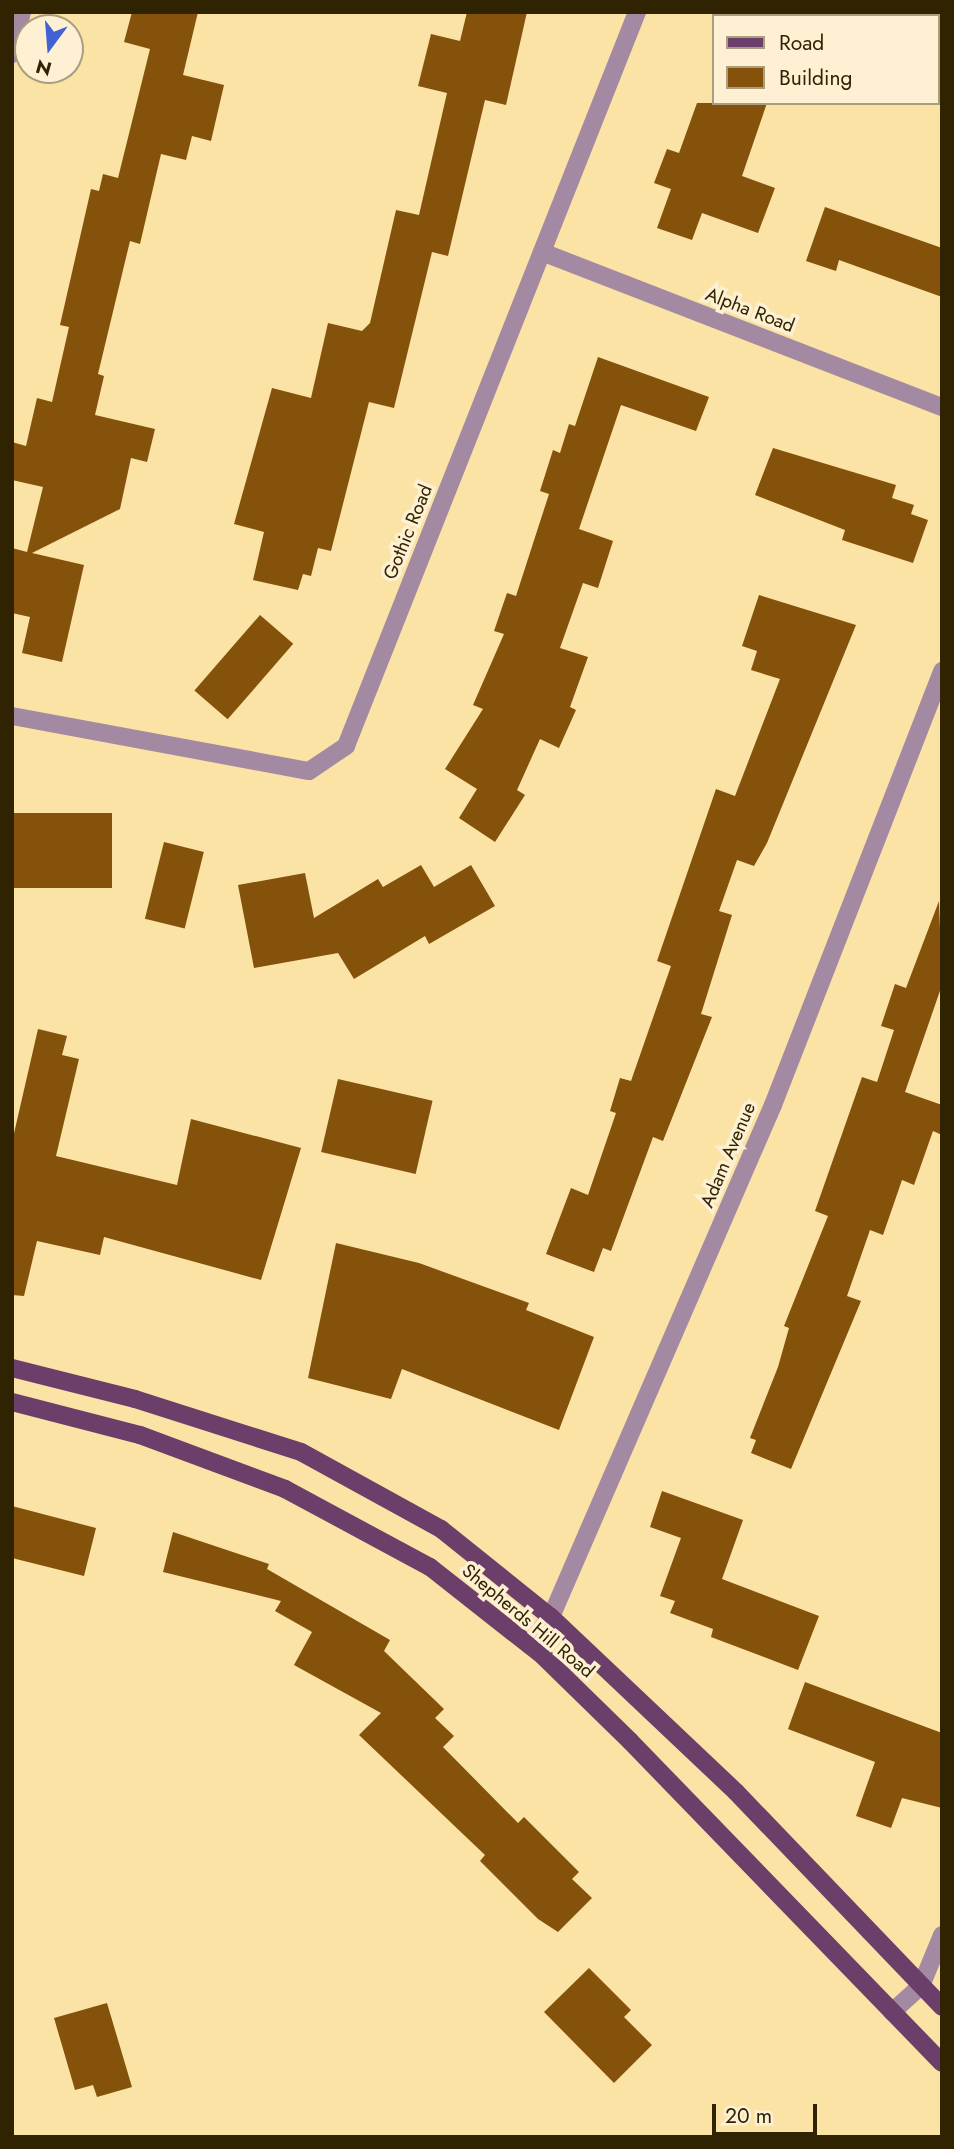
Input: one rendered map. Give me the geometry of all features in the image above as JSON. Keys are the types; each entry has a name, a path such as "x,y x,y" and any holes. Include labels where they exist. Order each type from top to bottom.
{"main road":[{"name":"Shepherds Hill Road","path":"12,1368 135,1399 301,1452 441,1529 551,1617 736,1792 942,2007"},
{"name":"Shepherds Hill Road","path":"12,1402 140,1435 285,1489 430,1567 529,1645 942,2063"}],"street":[{"path":"12,54 22,12"},
{"name":"Gothic Road","path":"12,716 309,771 346,746 637,12"},
{"name":"Alpha Road","path":"542,251 942,407"},
{"name":"Adam Avenue","path":"529,1645 551,1617 772,1105 942,671"},
{"path":"892,2012 921,1986 942,1935"}],"building":[{"path":"132,12 198,12 183,75 224,85 211,141 192,136 186,160 161,154 140,244 130,241 98,374 104,376 95,415 155,429 147,462 131,458 120,509 32,553 84,565 62,662 22,653 30,617 12,613 12,548 27,552 43,487 12,480 12,442 26,446 37,398 52,402 69,327 60,325 91,189 99,191 103,174 118,178 150,49 124,42"},
{"path":"467,12 527,12 506,105 485,100 448,256 432,252 394,408 369,402 331,551 318,548 311,576 303,574 298,590 253,580 264,532 234,524 272,388 311,398 328,323 362,331 370,323 396,210 419,215 447,93 418,86 431,34 460,41"},
{"path":"697,103 766,105 742,176 775,188 758,233 702,213 692,240 657,228 671,189 654,183 667,149 679,153"},
{"path":"825,207 942,248 942,297 839,260 836,271 806,261"},
{"path":"598,357 709,397 696,431 621,405 579,529 613,541 598,588 583,583 560,648 588,657 570,707 576,710 559,748 540,739 517,790 525,795 495,842 459,818 477,789 445,769 483,709 473,705 504,634 494,631 507,593 516,596 549,494 540,491 553,450 560,453 569,424 575,426"},
{"path":"773,448 896,485 892,498 914,505 911,514 928,520 913,563 842,540 845,530 755,495"},
{"path":"759,595 856,625 767,843 754,866 737,860 719,911 732,915 701,1014 712,1017 663,1141 653,1137 611,1251 603,1248 594,1272 546,1254 571,1188 588,1195 616,1113 610,1111 620,1078 631,1081 671,966 657,961 716,789 735,796 780,679 751,670 757,651 742,646"},
{"path":"260,615 293,644 228,719 194,690"},
{"path":"12,813 112,813 112,888 12,888"},
{"path":"164,842 204,852 185,929 145,919"},
{"path":"421,865 434,887 471,865 495,906 429,944 425,936 354,979 338,953 254,968 238,885 305,873 314,918 378,879 383,887"},
{"path":"939,901 942,985 905,1092 942,1105 942,1135 933,1131 914,1185 902,1180 883,1235 870,1230 847,1296 861,1301 791,1469 751,1453 756,1440 750,1438 778,1367 789,1328 784,1326 828,1216 815,1211 862,1077 877,1082 894,1030 881,1026 895,984 906,988"},
{"path":"38,1029 67,1036 62,1055 79,1059 56,1156 177,1185 191,1119 301,1148 261,1280 104,1237 100,1255 37,1241 24,1296 12,1295 12,1142"},
{"path":"338,1079 433,1101 416,1174 321,1152"},
{"path":"336,1243 419,1263 529,1303 526,1310 594,1337 559,1430 402,1369 391,1399 308,1378"},
{"path":"662,1491 743,1520 722,1579 819,1616 798,1670 711,1637 713,1629 670,1613 675,1601 660,1596 681,1538 650,1527"},
{"path":"12,1506 96,1528 84,1576 12,1558"},
{"path":"173,1532 269,1564 267,1569 390,1640 384,1651 444,1709 435,1718 454,1736 443,1747 518,1823 524,1817 579,1872 572,1879 592,1898 558,1932 538,1919 480,1861 485,1855 359,1735 381,1713 294,1665 312,1632 275,1611 281,1601 163,1572"},
{"path":"805,1682 942,1733 942,1808 902,1798 891,1828 856,1816 875,1762 788,1729"},
{"path":"589,1968 631,2010 624,2017 652,2045 614,2083 544,2012"},
{"path":"107,2003 132,2087 97,2097 93,2085 75,2090 54,2018"}]}
